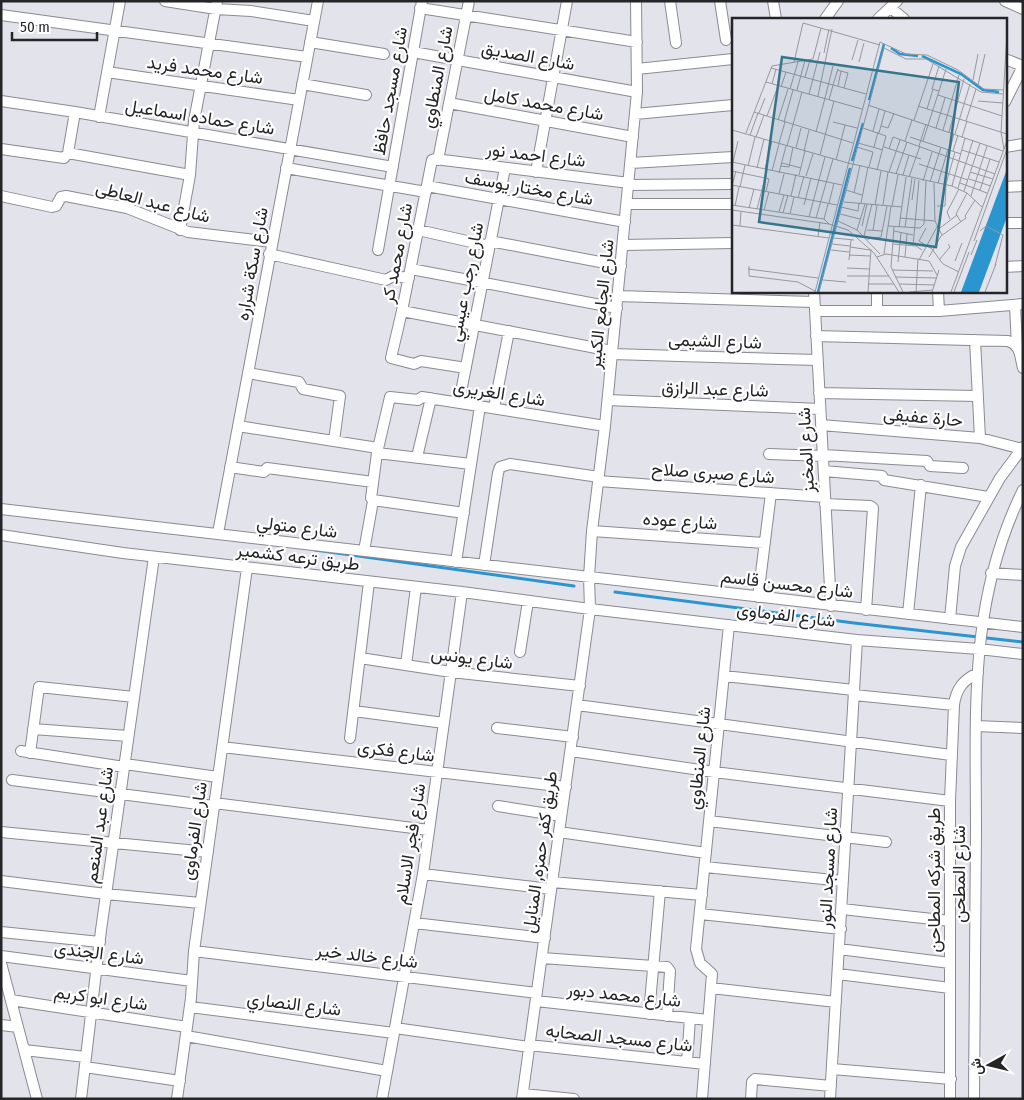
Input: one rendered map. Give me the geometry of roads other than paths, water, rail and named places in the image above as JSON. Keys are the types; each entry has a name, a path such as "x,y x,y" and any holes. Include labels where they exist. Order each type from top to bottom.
{"street":[{"path":"99,117 120,1"},
{"path":"165,1 216,5 314,21"},
{"name":"شارع سكة شراره","path":"218,533 318,1"},
{"name":"شارع المنطاوي","path":"438,160 469,1"},
{"path":"536,172 567,1"},
{"name":"شارع الجامع الكبير","path":"590,609 589,577 592,531 608,400 637,92 636,1"},
{"path":"670,1 676,43"},
{"path":"720,1 726,40"},
{"path":"773,1 776,18"},
{"path":"827,18 838,1"},
{"path":"1005,1 1023,9"},
{"path":"879,18 894,4 903,18"},
{"path":"180,230 190,175 192,133 216,5"},
{"path":"421,5 466,16 637,42"},
{"name":"شارع مسجد حافظ","path":"378,250 421,5"},
{"path":"1,15 307,57"},
{"path":"310,42 384,54"},
{"name":"شارع الصديق","path":"413,52 637,92"},
{"path":"637,69 732,59"},
{"path":"1006,59 1023,66 1006,100"},
{"name":"شارع محمد فريد","path":"107,72 299,100"},
{"path":"302,84 366,95"},
{"name":"شارع حماده اسماعيل","path":"1,102 75,112 393,167"},
{"name":"شارع محمد كامل","path":"449,104 633,137"},
{"path":"635,114 732,105"},
{"path":"1,149 66,157 75,112"},
{"path":"1006,147 1023,144"},
{"path":"68,153 190,175"},
{"path":"631,163 732,157"},
{"name":"شارع محمد كر","path":"438,160 434,159 431,161 410,274 391,358 414,364 421,361 466,368"},
{"name":"شارع احمد نور","path":"438,160 629,184 732,184"},
{"name":"شارع مختار يوسف","path":"286,168 389,186 426,189 498,200 625,222"},
{"name":"شارع رجب عيسي","path":"459,402 505,168"},
{"path":"1006,187 1023,186"},
{"name":"شارع عبد العاطى","path":"1,196 52,207 56,206 59,199 64,196 114,205 139,212 180,230 272,242"},
{"path":"627,204 732,204"},
{"path":"1006,223 1023,223"},
{"path":"418,230 621,266"},
{"path":"623,245 732,243"},
{"path":"269,254 386,280 393,276 410,274 482,283 617,308"},
{"path":"1006,267 1023,266"},
{"name":"شارع المخبز","path":"814,292 831,606"},
{"path":"877,292 877,311"},
{"path":"938,292 939,311"},
{"path":"618,296 877,311 939,311 1019,305 1017,346 1023,368"},
{"name":"شارع الشيمى","path":"402,311 612,353 817,360"},
{"path":"494,408 509,331"},
{"path":"816,336 1008,341 1017,346"},
{"path":"975,340 980,438"},
{"path":"248,373 299,382 303,389 340,396 334,441"},
{"path":"819,393 978,396"},
{"name":"شارع الغريرى","path":"377,450 390,397 418,400 422,397 431,398 605,426"},
{"path":"417,457 431,398"},
{"name":"شارع عبد الرازق","path":"608,400 820,409"},
{"path":"456,562 480,406"},
{"name":"حارة عفيفى","path":"821,425 980,438 1022,448"},
{"path":"238,426 334,441 417,457 471,464"},
{"path":"950,619 961,547 988,497 1022,448"},
{"path":"364,551 373,500 370,498 377,450"},
{"path":"769,454 927,462 930,466 963,468"},
{"name":"شارع صبرى صلاح","path":"484,565 498,473 500,467 510,464 599,479 771,493 870,506 873,508 866,610"},
{"path":"230,467 264,472 268,468 373,482"},
{"path":"824,471 882,476 884,480 988,497"},
{"path":"908,614 921,485"},
{"name":"شارع المطحن","path":"974,1099 976,726 979,649 991,573 1006,527 1023,490"},
{"path":"758,597 771,493"},
{"path":"373,500 464,512"},
{"name":"شارع متولي","path":"1,509 589,577"},
{"name":"شارع عوده","path":"592,531 765,543"},
{"name":"طريق ترعه كشمير","path":"1,535 154,557 462,592 590,609"},
{"name":"شارع عبد المنعم","path":"81,1099 106,894 154,557"},
{"name":"شارع الفرماوى","path":"177,1099 190,1007 200,904 247,568"},
{"path":"991,573 1023,575"},
{"name":"شارع محسن قاسم","path":"589,577 1023,627"},
{"path":"350,738 370,582"},
{"path":"406,665 416,587"},
{"name":"شارع فجر الاسلام","path":"382,1099 423,874 462,592"},
{"path":"520,652 528,601"},
{"name":"شارع الفرماوى","path":"590,609 857,640 1023,654"},
{"name":"طريق كفر حمزه, المنايل","path":"522,1096 590,609"},
{"name":"شارع المنطاوي","path":"711,988 711,972 700,963 696,954 729,625"},
{"name":"شارع مسجد النور","path":"830,1099 857,640"},
{"name":"شارع يونس","path":"360,658 451,672 580,686"},
{"name":"طريق شركه المطاحن","path":"950,1099 950,801 954,705 955,695 959,687 964,681 978,673"},
{"path":"724,676 954,705"},
{"path":"134,697 41,686 38,688 33,729 25,752 218,777"},
{"path":"577,705 952,755"},
{"path":"354,711 444,723"},
{"path":"976,726 1023,728"},
{"path":"497,728 573,737"},
{"path":"33,729 128,736"},
{"name":"شارع فكرى","path":"222,747 566,787"},
{"path":"571,751 714,772 950,801"},
{"path":"12,780 429,830"},
{"path":"498,806 562,816"},
{"path":"709,821 886,842"},
{"path":"1,832 208,852"},
{"path":"559,832 706,853"},
{"path":"705,867 843,881"},
{"path":"423,874 552,886 702,895"},
{"path":"1,881 200,904"},
{"path":"649,1014 660,891"},
{"path":"842,909 950,921"},
{"path":"700,914 841,929"},
{"path":"414,923 545,938"},
{"path":"1,932 100,942"},
{"path":"840,949 950,963"},
{"name":"شارع خالد خير","path":"194,951 404,977 536,997"},
{"name":"شارع الجندى","path":"1,956 192,981"},
{"path":"542,958 667,967 669,969 667,1016"},
{"path":"1,963 37,1099"},
{"path":"838,974 950,988"},
{"path":"702,1099 711,988 836,1002"},
{"name":"شارع محمد دبور","path":"536,997 649,1014 708,1020"},
{"name":"شارع ابو كريم","path":"11,1000 187,1031 387,1071"},
{"name":"شارع النصاري","path":"190,1007 529,1046"},
{"path":"687,1062 690,1018"},
{"path":"1,1025 18,1027"},
{"name":"شارع مسجد الصحابه","path":"529,1046 704,1064"},
{"path":"24,1050 180,1081"},
{"path":"832,1069 951,1079"},
{"path":"751,1099 752,1082 755,1079 831,1086"},
{"path":"522,1096 574,1099"}],"waterway":[{"path":"315,550 574,586"},
{"path":"615,592 854,623 1023,642"}]}
